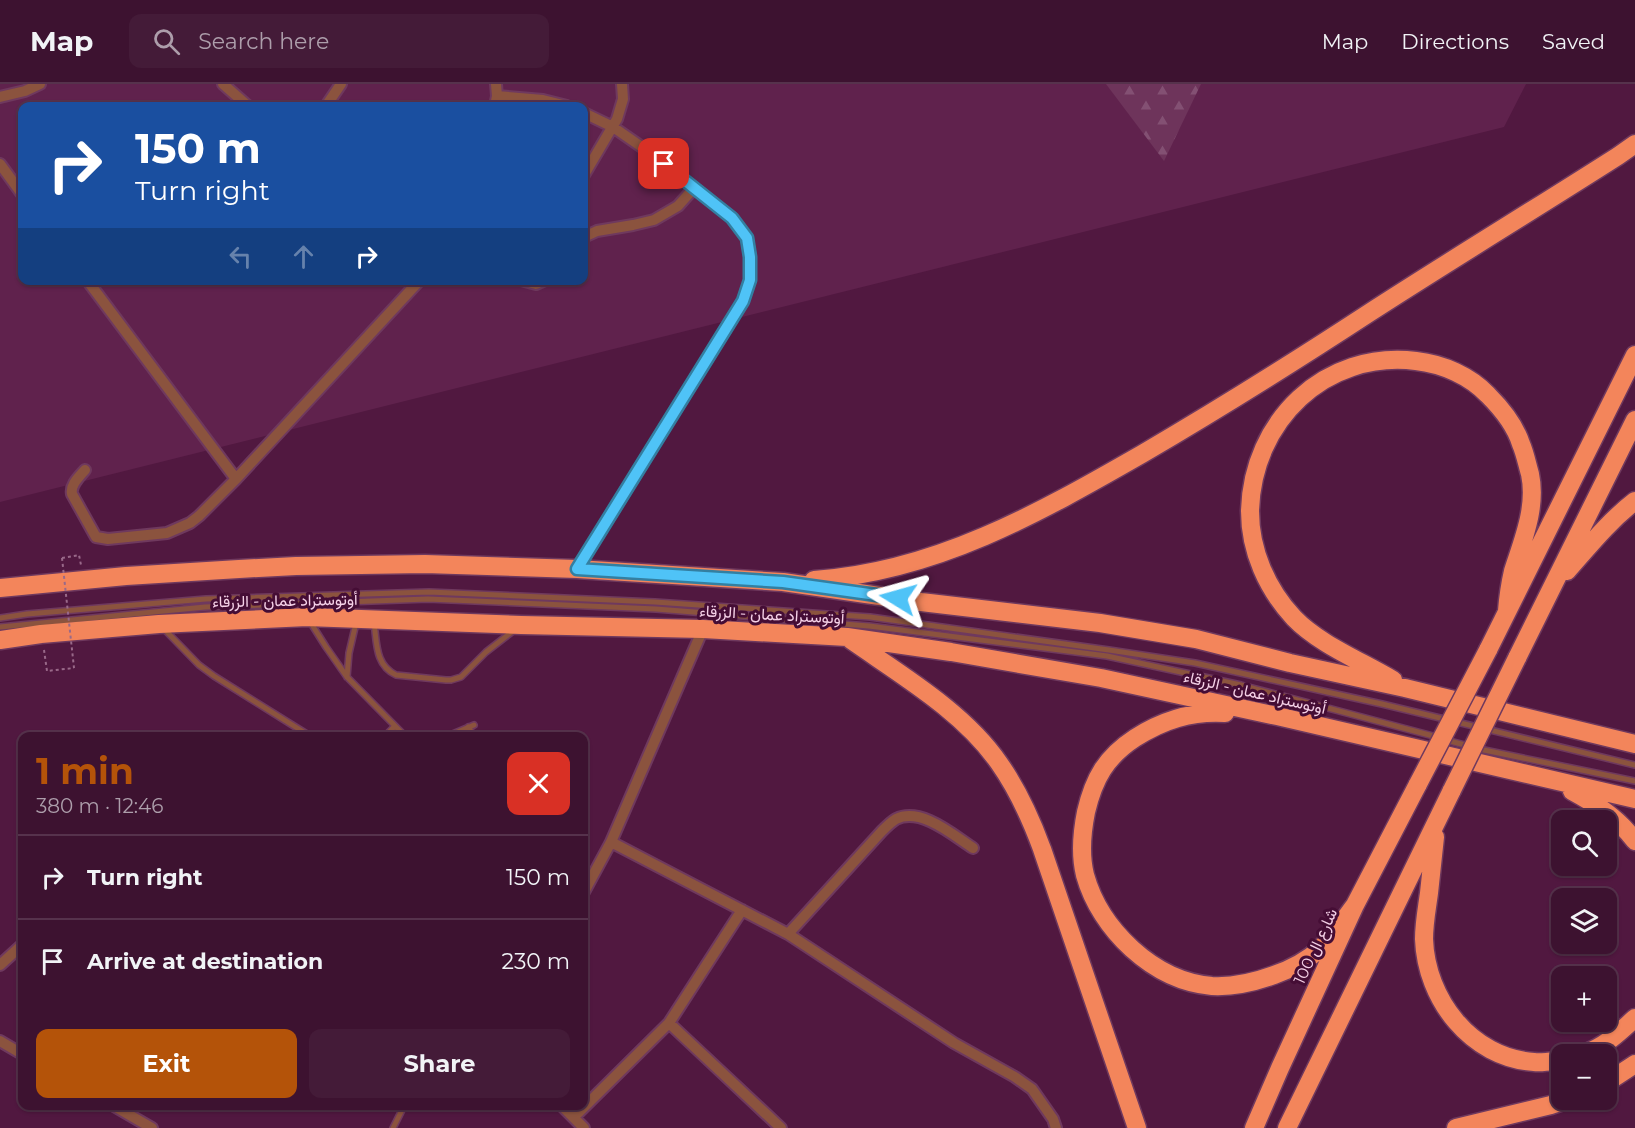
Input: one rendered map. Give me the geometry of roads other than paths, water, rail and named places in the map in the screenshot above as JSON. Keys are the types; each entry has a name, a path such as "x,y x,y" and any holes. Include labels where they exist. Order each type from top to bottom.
{"highway":[{"path":"783,582 867,573 908,564 987,537 1024,518 1114,470 1231,402 1635,144"},
{"name":"شارع ال 100","path":"1254,1128 1355,905 1488,650 1635,355"},
{"path":"1405,687 1311,633 1295,619 1280,602 1268,583 1253,542 1250,520 1251,498 1260,455 1270,435 1283,417 1301,397 1323,380 1347,368 1373,361 1401,359 1428,363 1454,371 1478,384 1503,411 1521,442 1530,477 1531,513 1513,572 1507,611"},
{"path":"1287,1128 1635,420"},
{"path":"1551,587 1620,512 1635,501"},
{"name":"أوتوستراد عمان - الزرقاء","path":"0,588 126,576 296,566 424,564 577,569 783,582 921,602 1148,630 1405,687 1635,744"},
{"name":"أوتوستراد عمان - الزرقاء","path":"0,640 41,634 159,624 307,616 521,625 703,629 847,637 1101,678 1277,716 1635,799"},
{"path":"847,637 948,709 983,743 1012,782 1027,811 1042,849 1137,1128"},
{"path":"1277,716 1194,713 1151,729 1115,753 1095,782 1085,818 1082,854 1085,874 1095,899 1112,928 1149,962 1171,974 1211,986 1263,979 1295,966 1322,947 1355,905"},
{"path":"1614,738 1635,736"},
{"path":"1552,780 1613,816 1635,840"},
{"path":"1437,823 1424,938 1433,984 1457,1024 1474,1039 1513,1058 1534,1062 1551,1061"},
{"path":"1602,1044 1622,1031 1635,1018"},
{"path":"1617,1076 1635,1064"},
{"path":"1456,1128 1551,1106"}],"street":[{"path":"0,97 25,91 40,84"},
{"path":"223,84 243,102"},
{"path":"329,102 341,84"},
{"path":"496,84 496,101 543,100 551,102"},
{"path":"588,168 613,127 620,110 623,99 622,84"},
{"path":"577,569 743,301 750,280 747,238 732,218 649,152 613,127 588,115"},
{"path":"0,164 18,189"},
{"path":"588,235 597,231 654,220 678,206 694,188"},
{"path":"91,285 236,479"},
{"path":"85,470 73,484 71,490 96,537 108,539 154,535 179,529 190,523 236,479 415,285"},
{"path":"588,885 611,842 703,629"},
{"path":"788,934 882,831 896,819 910,816 921,818 936,824 973,848"},
{"path":"611,842 788,934 954,1043 1015,1077 1032,1089 1053,1119 1056,1128"},
{"path":"588,1103 669,1023 742,910"},
{"path":"0,965 18,949"},
{"path":"669,1023 782,1128"},
{"path":"0,1041 18,1052"},
{"path":"121,1110 152,1128"},
{"path":"566,1110 584,1128"},
{"path":"574,1117 581,1110"}],"lane":[{"path":"0,618 206,599 429,592 655,602 870,617 1195,663 1382,704 1635,765"},
{"path":"0,627 205,608 428,599 656,609 869,626 1107,656 1241,685 1484,750 1635,781"},
{"path":"307,616 347,677 400,732"},
{"path":"347,677 350,647 366,618"},
{"path":"366,618 381,662 390,672 396,675 446,680 461,677 521,625"},
{"path":"159,624 199,665 304,732"},
{"path":"457,732 471,726 473,732"},
{"path":"390,732 394,727"},
{"path":"393,1128 402,1110"}]}
